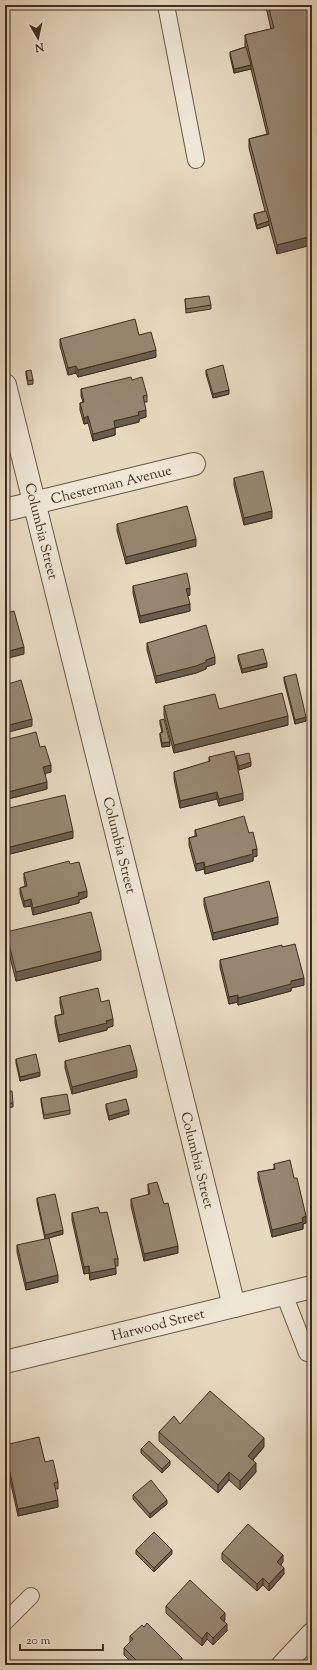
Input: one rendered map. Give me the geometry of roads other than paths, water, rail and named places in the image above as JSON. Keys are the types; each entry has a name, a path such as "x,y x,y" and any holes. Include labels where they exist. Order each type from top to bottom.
{"street":[{"name":"Columbia Street","path":"5,385 36,503 234,1306"},
{"name":"Chesterman Avenue","path":"5,510 194,464"},
{"name":"Harwood Street","path":"5,1362 312,1287"},
{"path":"283,1665 312,1634"}],"lane":[{"path":"166,5 196,160"},
{"path":"284,1294 307,1353 312,1351"},
{"path":"5,1622 31,1596"}]}
